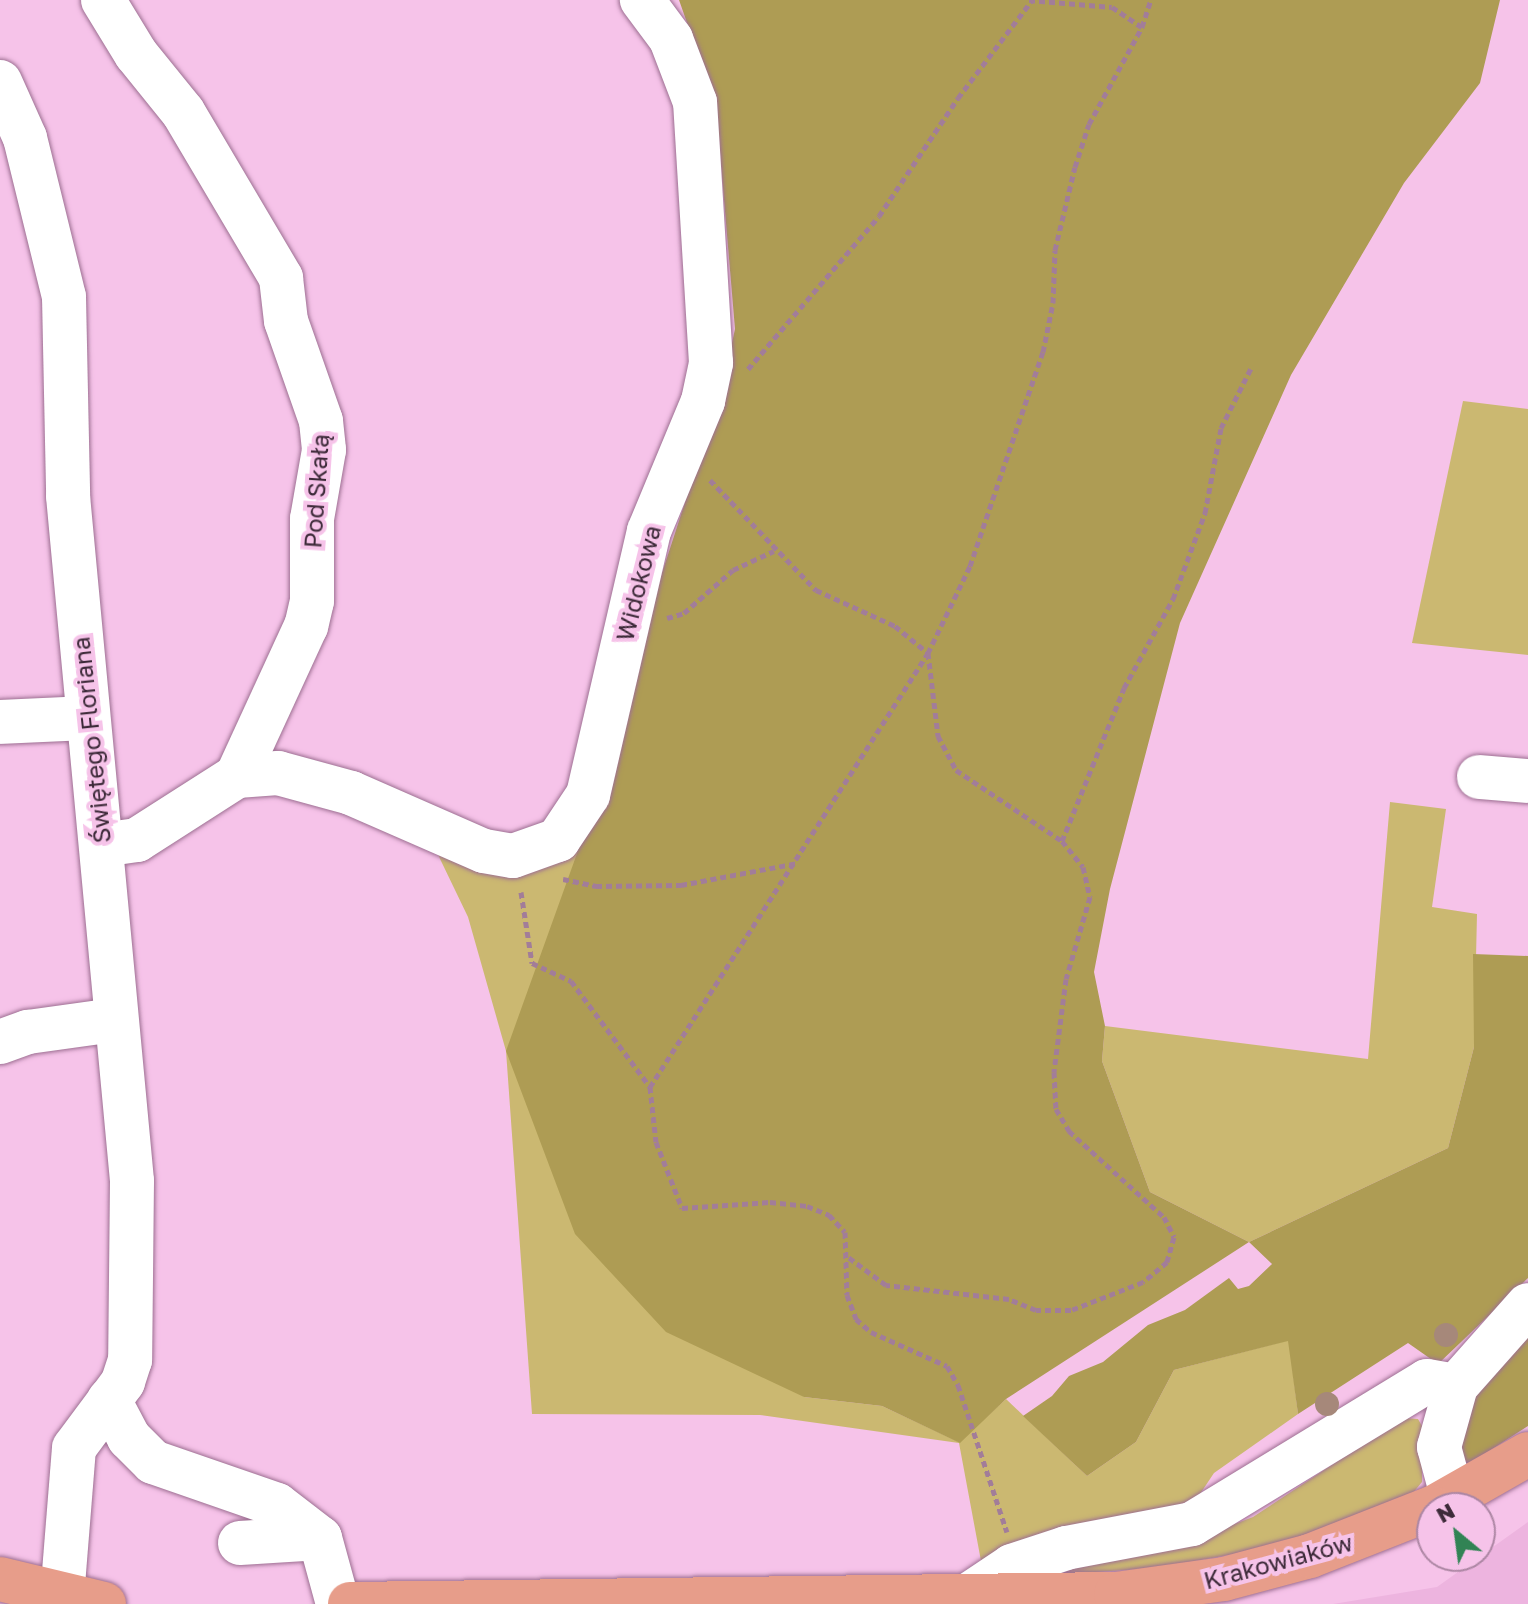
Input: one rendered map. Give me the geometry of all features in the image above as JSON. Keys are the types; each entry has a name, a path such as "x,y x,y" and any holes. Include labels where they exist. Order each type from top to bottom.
{"main road":[{"name":"Krakowiaków","path":"1462,1492 1528,1454"},
{"name":"Krakowiaków","path":"350,1604 1116,1594 1224,1579 1368,1537 1416,1515"},
{"path":"3,1578 62,1596 104,1604"}],"street":[{"name":"Pod Skałą","path":"103,0 136,54 183,112 281,278 286,321 321,421 324,450 312,519 309,613 237,776"},
{"name":"Widokowa","path":"516,863 558,840 588,795 649,531 677,456 703,401 711,363 710,299 695,102 671,39 642,0"},
{"name":"Świętego Floriana","path":"0,82 25,138 64,297 68,496 87,718 103,845 114,1020 132,1181 130,1360 123,1382 74,1448 62,1596"},
{"path":"0,722 87,718"},
{"path":"103,845 137,840 237,776 278,773 351,793 516,863"},
{"path":"1479,777 1528,781"},
{"path":"0,1042 28,1032 114,1020"},
{"path":"1439,1492 1439,1447 1456,1386 1528,1305"},
{"path":"967,1596 1012,1566 1066,1548 1192,1524 1427,1381 1456,1386"},
{"path":"109,1400 129,1438 153,1462 277,1505 320,1538 338,1604"},
{"path":"240,1543 320,1538"}],"path":[{"path":"703,401 731,387 802,311 879,216 958,98 1031,0 1112,7 1142,27"},
{"path":"650,1087 797,863 928,653 970,566 1043,352 1053,303 1055,250 1089,124 1142,27 1151,0"},
{"path":"1062,841 1124,688 1173,599 1205,513 1221,428 1251,368"},
{"path":"677,456 722,491 774,551 816,590 895,626 928,653 938,736 956,770 1062,841 1083,867 1090,897 1066,979 1054,1072 1056,1109 1069,1131 1164,1217 1174,1237 1167,1262 1143,1282 1071,1310 1036,1310 1009,1299 886,1285 848,1257"},
{"path":"627,627 684,613 733,570 774,551"},
{"path":"797,863 681,885 596,886 516,863 532,963 571,981 650,1087 656,1142 682,1208 770,1202 807,1206 829,1215 845,1232 847,1295 856,1319 871,1332 947,1366 958,1385 1005,1514 1012,1566"}],"shaded area":[{"path":"679,0 1500,0 1480,83 1404,183 1291,375 1180,623 1110,889 1094,972 1105,1026 1102,1061 1150,1192 1249,1242 1006,1399 960,1443 882,1406 804,1397 666,1332 575,1234 506,1051 593,809 629,674 722,389 735,329 716,105"},
{"path":"1463,401 1528,409 1528,655 1412,643"},
{"path":"1390,802 1446,809 1432,907 1477,914 1474,1047 1448,1148 1249,1242 1150,1192 1102,1061 1105,1026 1368,1059"},
{"path":"593,809 804,1397 882,1406 959,1442 1006,1399 1087,1476 1136,1442 1174,1370 1289,1340 1298,1414 1214,1473 1198,1497 1154,1516 981,1561 959,1443 760,1415 532,1414 506,1051 468,917 429,836 468,860"},
{"path":"1473,954 1528,956 1528,1278 1438,1364 1408,1343 1298,1414 1288,1341 1174,1370 1136,1442 1087,1476 1023,1416 1052,1396 1069,1376 1103,1362 1148,1325 1185,1310 1229,1278 1238,1289 1249,1286 1272,1264 1249,1242 1448,1148 1474,1047"},
{"path":"1528,1324 1528,1426 1469,1464 1451,1456 1458,1401"},
{"path":"1403,1418 1418,1419 1422,1426 1422,1482 1412,1494 1375,1513 1262,1549 1156,1568 1050,1575 1044,1564 1185,1543 1253,1517"},
{"path":"1528,1522 1528,1604 1333,1604 1437,1587 1458,1572 1496,1572 1496,1545"}]}
